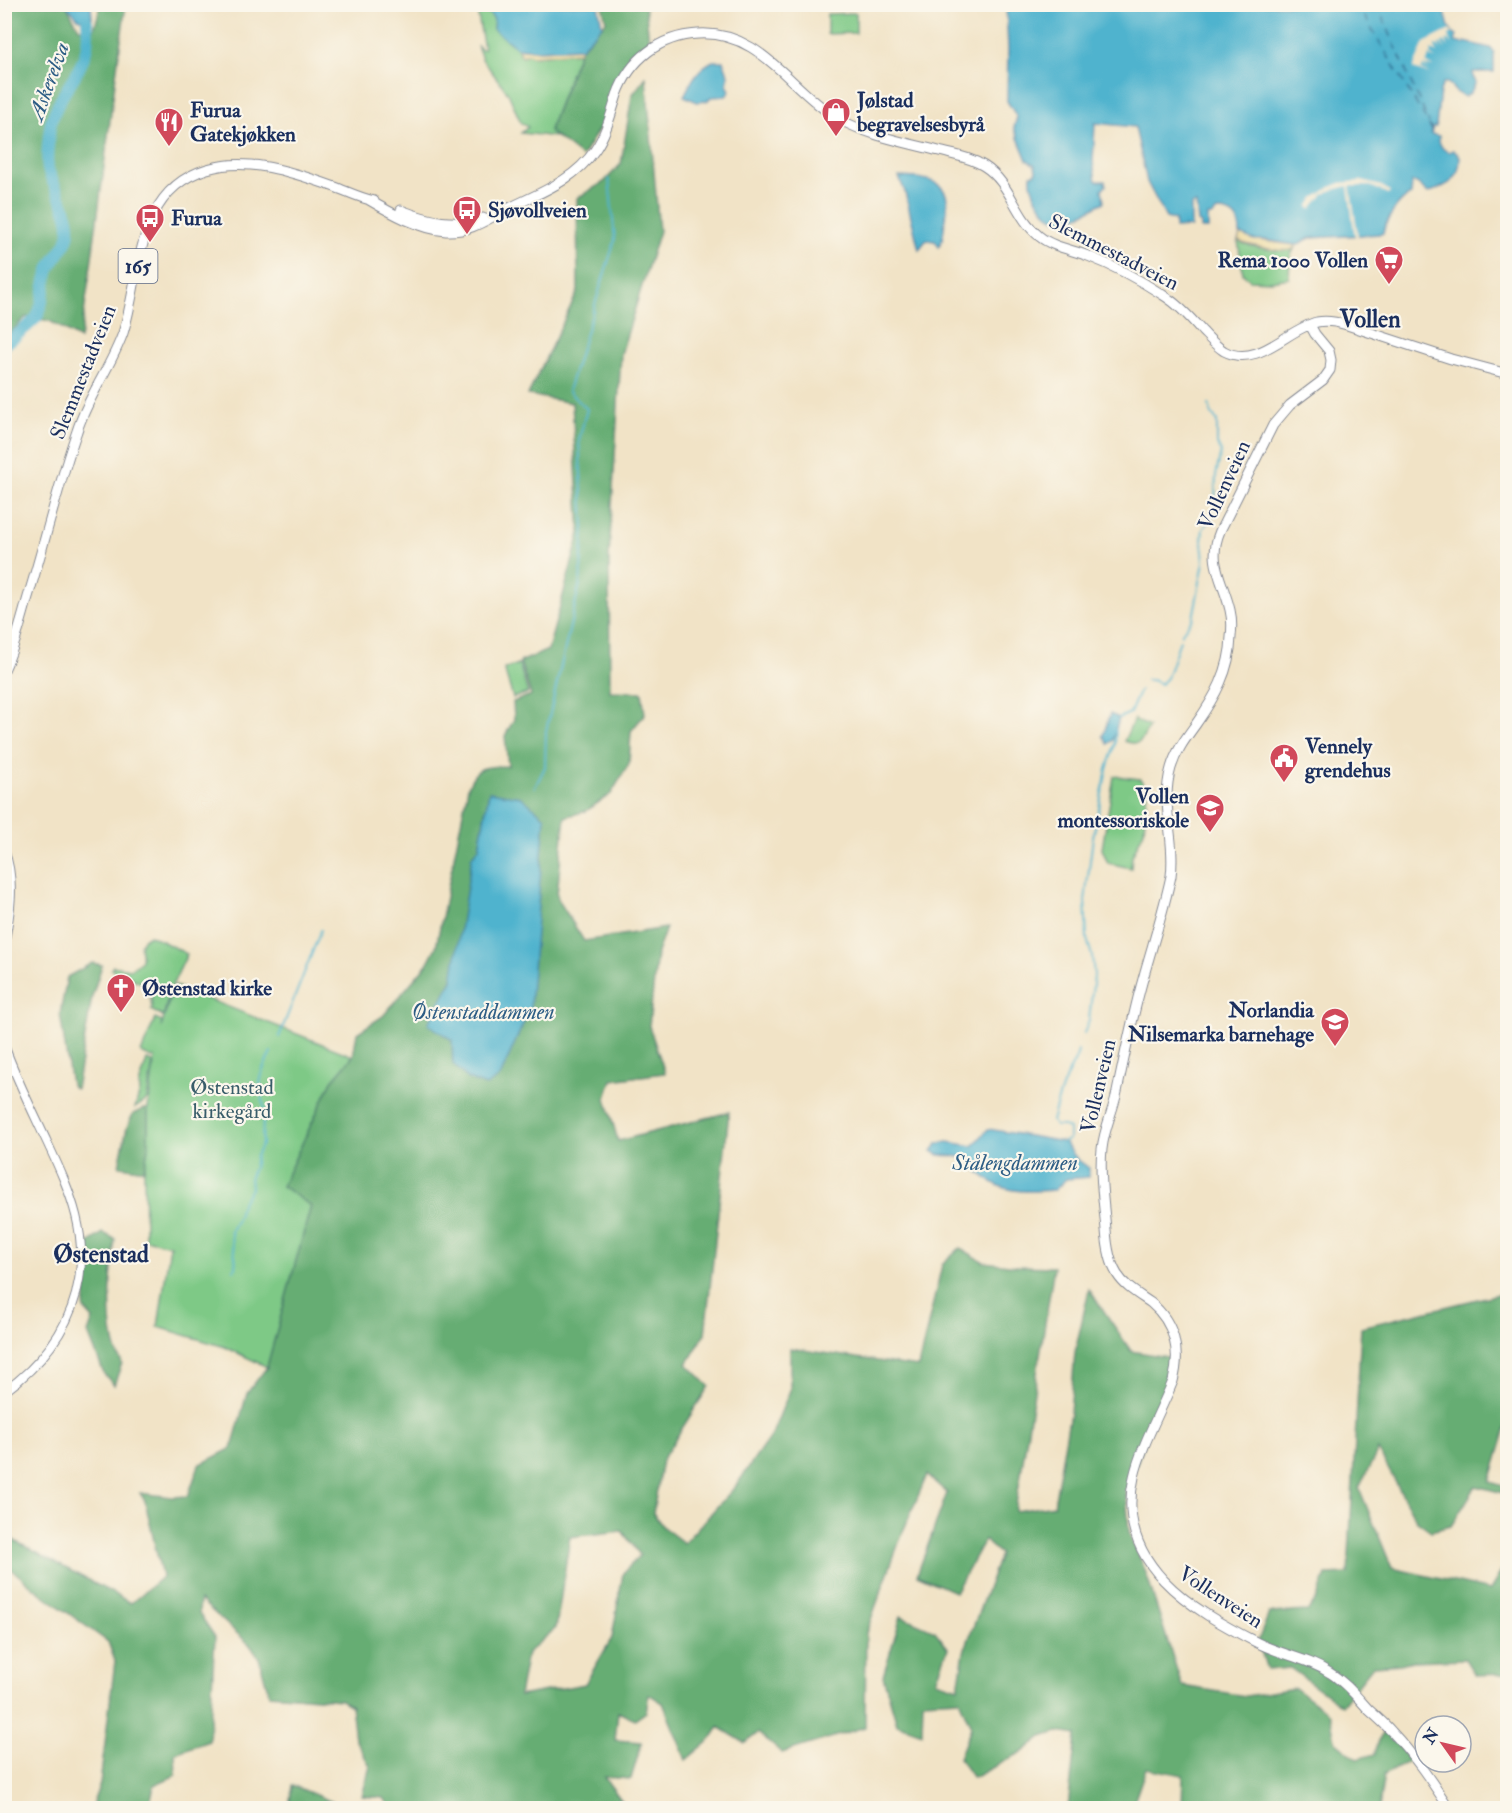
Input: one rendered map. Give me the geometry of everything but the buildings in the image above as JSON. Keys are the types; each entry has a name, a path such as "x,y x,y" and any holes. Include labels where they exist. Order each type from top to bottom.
{"main road":[{"name":"Slemmestadveien","path":"4,670 20,624 76,432 91,396 122,335 130,309 147,227 159,204 172,189 199,172 219,165 260,166 295,174 369,200 410,221 441,230 468,229 560,183 584,164 604,135 626,76 646,53 676,37 713,34 740,41 764,56 813,100 847,123 872,134 968,158 983,165 998,177 1029,226 1041,238 1102,262 1161,293 1183,310 1224,351 1239,355 1260,352 1310,325 1326,321 1340,323 1508,374"},
{"name":"Vollenveien","path":"1310,325 1329,351 1330,370 1323,380 1290,405 1273,425 1215,542 1215,562 1231,616 1232,638 1220,687 1181,745 1171,767 1166,797 1172,851 1171,876 1126,1042 1116,1095 1102,1148 1101,1183 1107,1241 1112,1264 1125,1285 1162,1315 1174,1335 1177,1351 1173,1381 1134,1474 1130,1514 1135,1536 1143,1553 1170,1588 1210,1616 1252,1640 1308,1661 1337,1678 1392,1732 1416,1761 1449,1809"}],"street":[{"path":"4,850 9,862 10,894 4,945"},
{"path":"4,1046 70,1196 80,1230 82,1256 78,1288 65,1325 42,1359 4,1392"}],"green space":[{"path":"5,4 66,5 79,28 94,29 101,5 126,5 80,339 50,321 26,317 5,338"},
{"path":"602,5 645,5 649,40 627,62 614,82 602,124 582,157 549,131 580,50 606,21"},
{"path":"477,10 486,10 494,19 493,29 517,48 522,56 579,52 549,130 557,137 521,133 528,127 521,123 508,93 482,59 477,45 484,49"},
{"path":"856,13 856,33 827,34 827,14"},
{"path":"646,77 659,231 621,354 609,557 610,691 642,692 645,714 631,731 629,764 611,794 586,811 565,817 557,895 584,941 666,928 657,953 649,1026 665,1073 612,1080 606,1098 618,1141 729,1112 705,1334 687,1364 709,1386 662,1460 653,1513 663,1527 684,1543 735,1487 772,1434 790,1390 790,1348 918,1367 942,1265 960,1248 984,1262 1054,1267 1015,1511 1054,1505 1070,1413 1075,1352 1089,1289 1131,1351 1174,1358 1170,1379 1126,1490 1129,1532 1145,1570 1182,1686 1246,1696 1295,1688 1330,1714 1335,1741 1357,1759 1375,1754 1377,1743 1385,1731 1398,1743 1409,1761 1384,1775 1379,1808 1169,1808 1182,1804 1183,1775 1146,1768 1133,1805 1144,1808 1068,1808 1076,1735 1058,1732 1042,1737 1024,1751 973,1778 959,1758 971,1727 959,1699 923,1701 922,1733 897,1724 883,1676 901,1616 935,1631 948,1648 936,1681 958,1688 964,1652 1000,1554 984,1540 955,1592 917,1575 947,1493 927,1475 902,1534 866,1633 865,1727 782,1753 758,1733 745,1743 719,1727 711,1739 686,1760 663,1703 649,1694 646,1712 635,1720 618,1712 615,1740 642,1742 631,1779 604,1777 625,1805 639,1808 391,1808 384,1798 362,1796 370,1766 355,1739 351,1706 341,1700 269,1694 259,1658 250,1645 200,1600 199,1613 215,1637 209,1741 175,1753 176,1775 154,1785 149,1808 91,1808 100,1784 115,1661 108,1642 5,1564 4,1535 131,1603 162,1577 145,1501 140,1493 172,1497 188,1496 199,1465 232,1448 247,1393 267,1367 311,1206 282,1186 332,1081 353,1056 357,1033 383,1016 427,964 436,947 468,787 475,774 483,768 508,766 505,736 514,719 513,702 531,695 520,662 548,650 580,533 572,403 528,395 578,291 577,198 604,182 621,164 632,95","holes":["489,792 452,1040 428,1024 452,980","622,1531 640,1555 623,1573 612,1638 585,1684 519,1696 527,1653 556,1628 570,1537"]},
{"path":"1238,241 1265,249 1294,249 1290,257 1289,278 1271,281 1250,280 1243,274"},
{"path":"519,664 528,693 513,698 504,669"},
{"path":"1134,719 1149,727 1138,743 1124,741"},
{"path":"1114,776 1140,779 1147,788 1144,831 1132,856 1131,868 1108,863 1102,849"},
{"path":"148,936 187,954 170,990 166,990 165,993 169,995 163,1017 151,1010 152,996 149,995 152,987 111,969 113,966 130,969 138,964 142,956 141,943"},
{"path":"92,963 102,965 92,997 76,1089 71,1085 60,1014 67,977"},
{"name":"Østenstad kirkegård","path":"175,986 353,1056 332,1081 282,1186 311,1206 267,1367 225,1347 158,1327 170,1245 145,1239 144,1170 148,1148 148,1108 155,1057 141,1053 155,1019 162,1022 161,1028"},
{"path":"147,1060 153,1062 147,1100 135,1108 140,1091 139,1085"},
{"path":"148,1109 148,1148 144,1170 119,1166 127,1127 133,1114"},
{"path":"103,1233 115,1239 111,1320 113,1336 122,1363 114,1385 104,1374 88,1333 93,1319 84,1309 87,1284 86,1244"},
{"path":"1507,1292 1507,1425 1490,1482 1507,1487 1507,1494 1476,1486 1451,1526 1431,1531 1416,1520 1378,1450 1359,1488 1392,1568 1490,1590 1507,1562 1507,1598 1503,1610 1504,1667 1507,1669 1507,1674 1475,1675 1465,1659 1412,1661 1373,1666 1342,1705 1290,1668 1267,1670 1258,1641 1269,1613 1308,1611 1316,1600 1326,1575 1348,1574 1361,1327"},
{"path":"1507,1598 1507,1669 1504,1667 1503,1610"},
{"path":"292,1785 340,1805 341,1808 289,1808"}],"sand":[{"path":"517,48 535,50 581,48 579,52 522,56"},
{"path":"1240,234 1260,240 1296,245 1294,249 1283,250 1249,245 1238,241"}],"water":[{"path":"66,5 91,5 92,18 87,22 78,18"},
{"path":"485,5 598,5 602,26 581,48 535,50 517,48 493,29 494,19 486,10"},
{"path":"1006,5 1443,5 1449,27 1453,34 1457,35 1455,42 1490,48 1494,52 1494,72 1473,72 1476,82 1471,92 1465,97 1449,84 1443,83 1436,127 1433,127 1431,134 1439,136 1444,150 1449,152 1453,150 1460,156 1458,171 1452,181 1428,193 1417,183 1412,182 1411,195 1397,206 1381,234 1310,238 1296,245 1254,240 1240,234 1237,220 1231,214 1223,211 1217,211 1212,216 1208,216 1208,229 1201,229 1196,204 1191,205 1191,227 1175,228 1175,220 1166,218 1147,182 1135,127 1095,123 1093,162 1096,181 1105,181 1106,186 1102,189 1104,202 1069,221 1061,221 1045,211 1034,193 1031,175 1036,171 1035,165 1027,160 1014,128 1017,117 1007,101"},
{"path":"713,61 723,61 726,69 730,91 726,96 711,97 707,101 697,102 684,96 699,71"},
{"path":"899,177 928,180 941,186 945,192 947,206 943,237 939,247 935,241 926,240 919,250 905,192"},
{"path":"1110,714 1119,718 1113,740 1108,744 1103,736"},
{"name":"Østenstaddammen","path":"489,792 521,797 545,817 530,1008 500,1077 486,1086 468,1079 453,1064 452,1040 428,1024 452,980 472,856 479,848"},
{"name":"Stålengdammen","path":"988,1129 1064,1142 1077,1159 1089,1168 1089,1177 1066,1179 1055,1190 1014,1190 995,1184 975,1169 964,1157 939,1155 932,1151 938,1143 948,1142 973,1146"}],"pier":[{"path":"1450,30 1452,33 1449,39 1453,46 1447,39 1449,48 1444,41 1442,43 1446,50 1440,43 1442,52 1437,45 1434,46 1438,53 1431,50 1429,55 1436,59 1428,57 1426,62 1433,67 1423,65 1430,70 1423,67 1421,69 1429,74 1413,69 1424,43"},
{"path":"1361,181 1390,191 1388,194 1371,186 1350,186 1358,236 1355,237 1348,186 1324,194 1311,209 1308,207 1314,198 1331,187 1341,183"}],"waterway":[{"name":"Askerelva","path":"4,345 36,318 49,270 67,241 69,222 48,169 48,144 51,123 57,106 82,63 86,51 87,22"},
{"path":"535,787 545,767 546,731 580,583 584,527 579,440 587,409 568,391 615,240 609,179"},
{"path":"1209,404 1211,413 1217,421 1217,444 1221,452 1216,475 1215,500 1217,505"},
{"path":"1181,634 1193,618 1204,562 1203,529 1213,516"},
{"path":"1146,680 1161,684 1167,678 1180,640"},
{"path":"1119,718 1130,713 1140,690"},
{"path":"1084,1033 1089,1020 1094,975 1087,939 1085,901 1093,837 1107,769 1115,744 1116,730"},
{"path":"279,1037 321,930"},
{"path":"1064,1142 1069,1139 1069,1129 1064,1126 1055,1126 1052,1121 1078,1051"},
{"path":"234,1270 236,1260 231,1232 242,1203 251,1189 250,1176 262,1144 265,1115 260,1083 263,1069 271,1052"}],"ferry route":[{"path":"1357,4 1432,130"},
{"path":"1377,4 1429,123"}],"place":[{"name":"Jølstad begravelsesbyrå","path":"836,138"},
{"name":"Furua Gatekjøkken","path":"169,148"},
{"name":"Sjøvollveien","path":"467,236"},
{"name":"Furua","path":"150,244"},
{"name":"Rema 1000 Vollen","path":"1389,286"},
{"name":"Vennely grendehus","path":"1284,784"},
{"name":"Vollen montessoriskole","path":"1210,834"},
{"name":"Østenstad kirke","path":"121,1014"},
{"name":"Norlandia Nilsemarka barnehage","path":"1335,1048"}],"district":[{"name":"Vollen","path":"1370,319"},
{"name":"Østenstad","path":"101,1254"}]}
